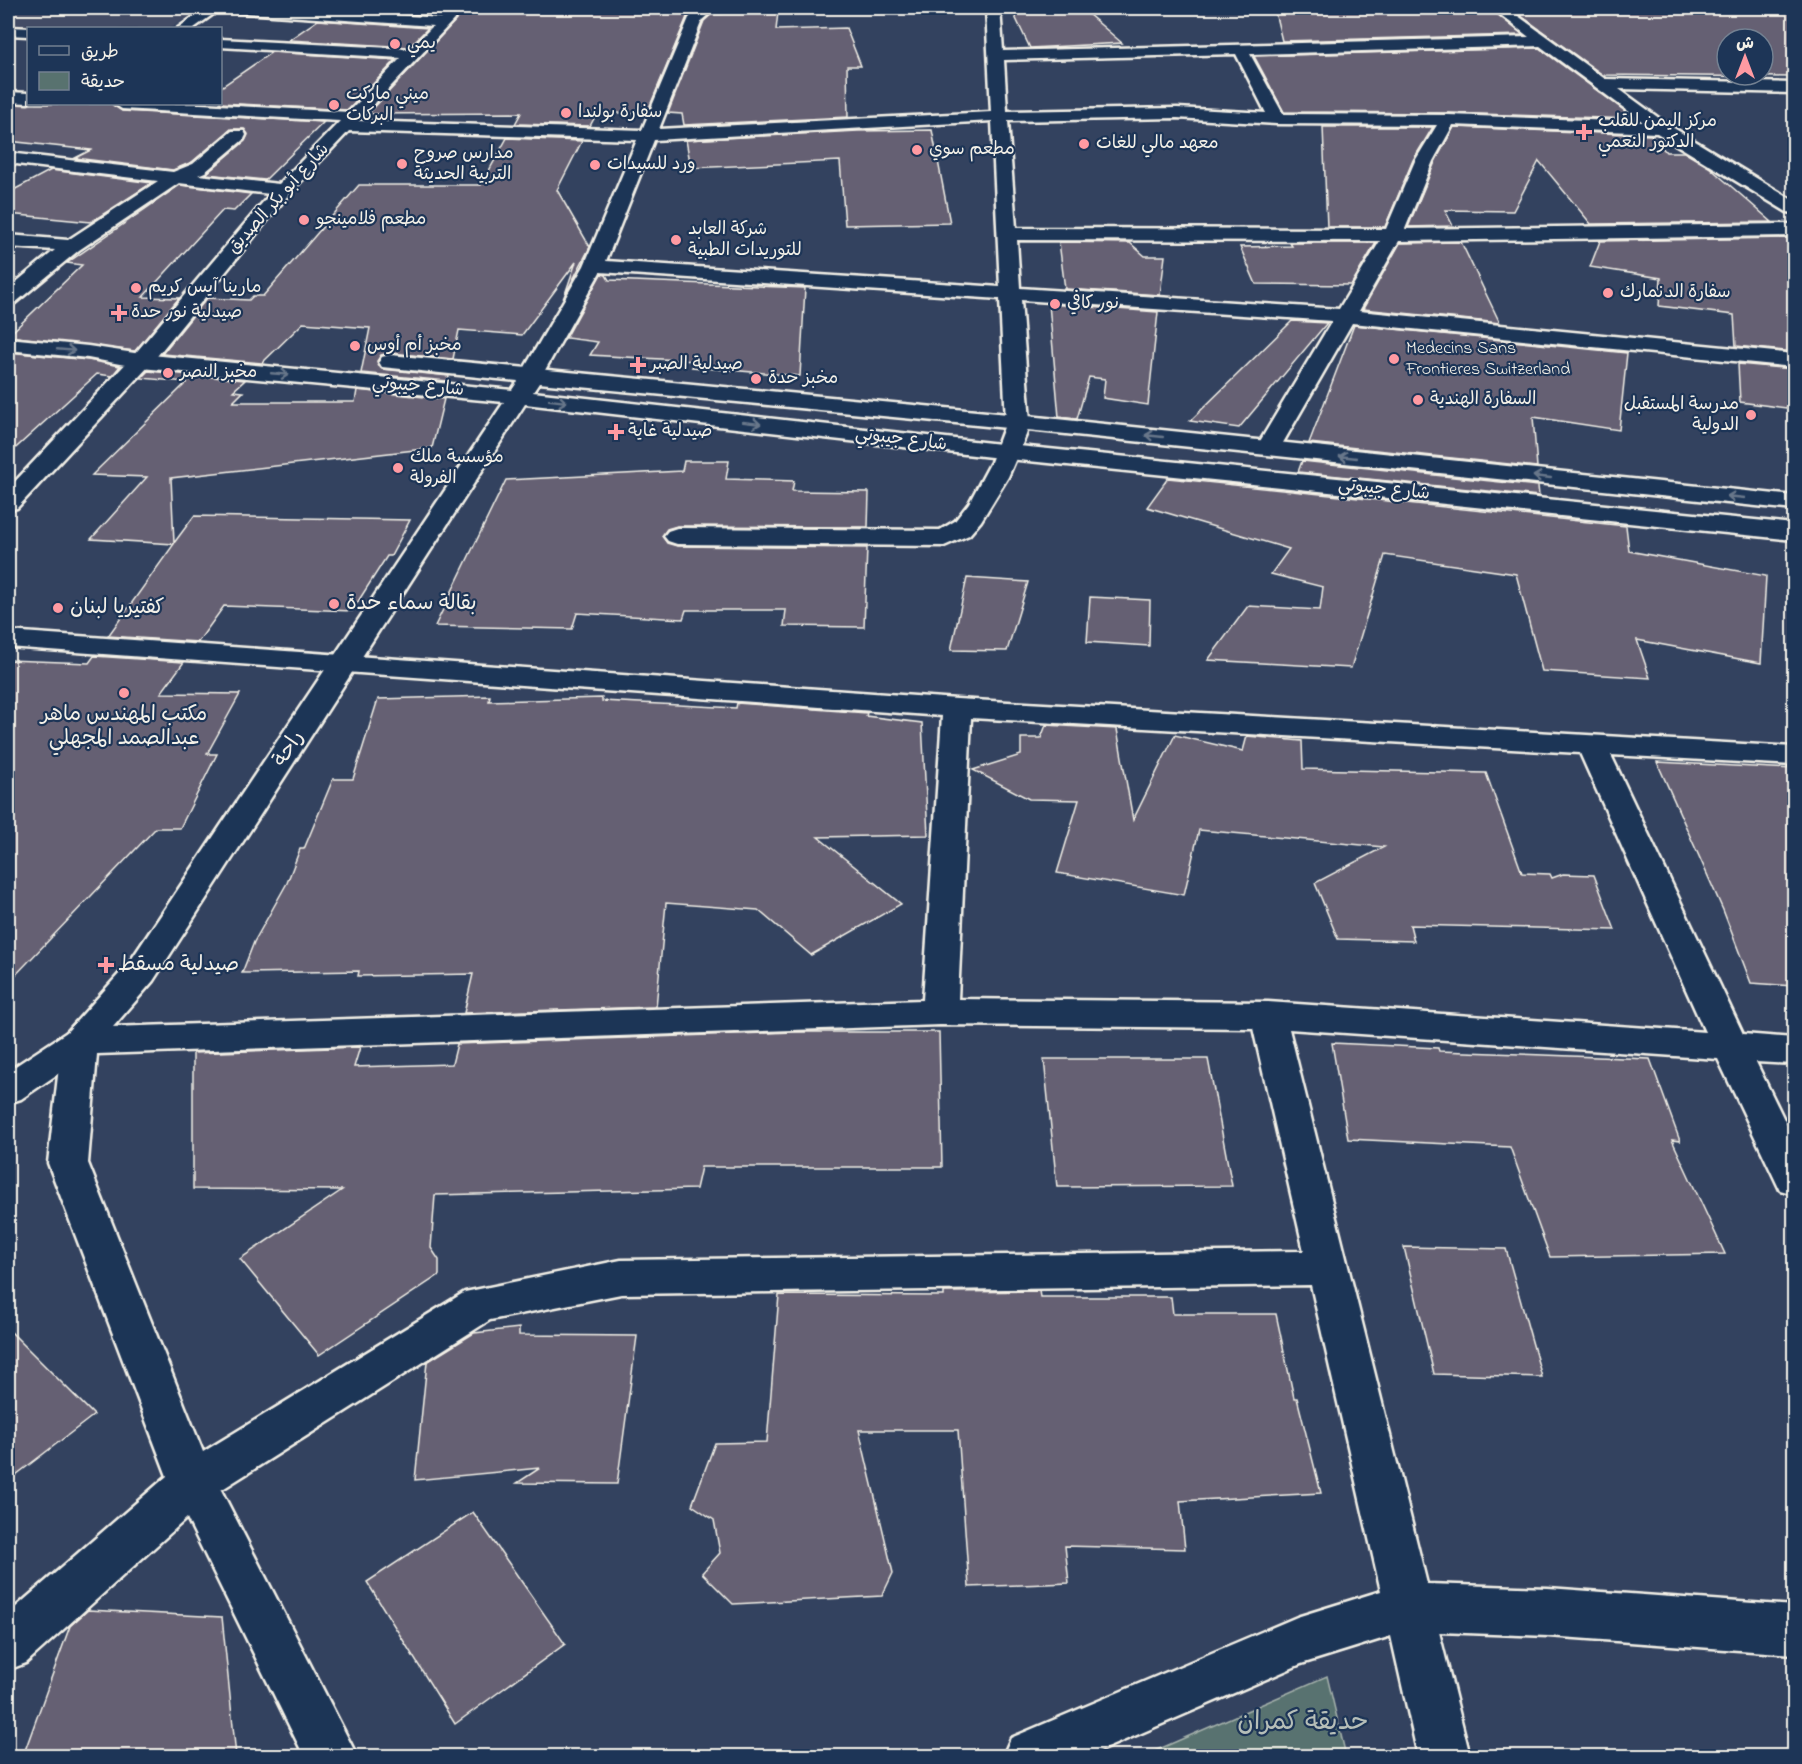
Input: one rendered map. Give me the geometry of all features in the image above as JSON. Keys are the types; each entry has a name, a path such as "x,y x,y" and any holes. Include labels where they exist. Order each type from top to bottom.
{"street":[{"path":"186,27 215,8"},
{"path":"230,8 444,22"},
{"name":"شارع أبو بكر الصديق","path":"8,503 148,351 283,190 351,122 410,54 458,8"},
{"name":"راحة","path":"8,1089 80,1041 141,972 344,665 526,385 594,266 646,135 699,13 707,8 722,8"},
{"path":"677,536 944,538 963,527 1009,452 1018,422 993,8"},
{"path":"1499,8 1547,41 1661,128 1794,208"},
{"path":"8,31 27,32"},
{"path":"996,56 1547,41"},
{"path":"222,43 410,54"},
{"path":"1241,50 1277,120"},
{"path":"1603,84 1794,88"},
{"path":"8,97 27,98"},
{"path":"135,105 351,122 646,135 1000,116 1177,113 1277,120 1448,120 1661,128"},
{"path":"1268,448 1348,316 1393,235 1424,161 1448,120"},
{"path":"8,299 72,246 176,177 199,168 238,135"},
{"path":"8,158 283,190"},
{"path":"1008,234 1393,235 1794,230"},
{"path":"8,241 72,246"},
{"path":"594,266 1011,291 1348,316 1794,360"},
{"name":"شارع جيبوتي","path":"8,327 148,351 526,385 1018,422 1794,503"},
{"name":"شارع جيبوتي","path":"8,344 88,352 284,353"},
{"name":"شارع جيبوتي","path":"367,360 526,385 1009,452 1794,532"},
{"path":"8,639 957,708 1794,756"},
{"path":"940,1012 957,708"},
{"path":"1591,744 1794,1179"},
{"path":"332,1756 193,1483 68,1163 80,1041 940,1012 1268,1016 1794,1051"},
{"path":"1268,1016 1444,1756"},
{"path":"8,1646 193,1483 480,1304 621,1277 1328,1268"},
{"path":"1029,1756 1297,1641 1407,1607 1548,1612 1794,1630"}],"shaded area":[{"path":"8,8 203,8 172,27 8,29"}],"green space":[{"name":"حديقة كمران","path":"1327,1676 1346,1756 1143,1756"}],"building":[{"path":"393,8 448,8 440,16 384,12"},
{"path":"467,8 684,8 684,12 692,12 687,17 647,113 597,113 590,126 515,124 521,113 368,114"},
{"path":"1011,8 1081,8 1122,43 1030,48"},
{"path":"1274,8 1490,8 1523,35 1282,41"},
{"path":"1510,8 1794,8 1794,77 1775,77 1775,27 1715,27 1715,76 1603,75"},
{"path":"778,12 776,30 846,28 861,66 847,66 848,117 684,125 682,114 668,113 704,21 712,14"},
{"path":"318,20 428,28 409,47 289,40"},
{"path":"1539,48 1636,119 1448,113 1284,112 1254,56"},
{"path":"272,52 396,60 348,110 222,103 222,87"},
{"path":"8,104 113,105 122,111 324,122 265,180 206,174 245,141 248,134 244,129 231,129 192,162 173,170 75,158 91,150 8,141"},
{"path":"1323,127 1433,127 1413,160 1385,227 1327,227"},
{"path":"1454,127 1651,135 1666,152 1684,152 1709,167 1772,222 1591,224 1539,161 1513,211 1445,210 1453,226 1408,227 1435,162"},
{"path":"932,130 950,223 845,225 840,161 691,168 686,140 858,131"},
{"path":"507,138 582,141 557,190 590,247 564,297 576,262 522,335 459,330 453,359 390,353 381,355 377,361 382,369 449,376 448,381 361,373 370,328 303,323 262,363 162,354 207,298 249,300 253,296 263,296 359,185 481,185"},
{"path":"51,170 152,183 91,222 8,214 8,193"},
{"path":"180,185 251,194 234,211 223,210 143,297 179,298 135,351 8,336 82,265 67,263"},
{"path":"1791,238 1794,242 1794,352 1736,346 1734,315 1659,306 1661,278 1590,267 1600,241"},
{"path":"1059,242 1130,243 1145,256 1165,256 1160,295 1065,289"},
{"path":"1461,242 1500,323 1363,309 1400,243"},
{"path":"1290,243 1376,243 1351,285 1256,284 1240,247 1292,246"},
{"path":"601,274 606,275 609,280 805,288 800,376 692,367 696,361 590,355 598,342 566,338"},
{"path":"1049,304 1158,312 1148,405 1103,398 1105,379 1089,377 1077,419 1059,417"},
{"path":"1292,321 1327,323 1239,428 1190,421"},
{"path":"1354,325 1627,353 1619,430 1533,417 1537,467 1309,443"},
{"path":"8,352 88,360 120,366 112,376 97,374 8,455"},
{"path":"1738,364 1794,369 1794,409 1740,402"},
{"path":"148,371 245,380 233,391 243,392 233,402 355,402 357,390 444,399 432,448 171,478 174,543 194,516 410,520 391,556 387,556 352,611 224,606 198,642 108,636 174,544 91,539 147,477 92,475 187,382 141,378"},
{"path":"684,461 729,461 726,479 794,481 792,491 869,492 868,527 677,526 667,529 662,536 667,543 677,546 867,548 864,627 784,626 786,610 686,610 683,619 577,613 572,629 435,626 506,480 682,471"},
{"path":"1302,461 1538,486 1539,496 1298,472"},
{"path":"1168,478 1626,526 1629,551 1766,576 1761,663 1637,640 1650,678 1542,671 1516,574 1385,555 1351,668 1208,660 1248,606 1320,610 1323,587 1271,574 1289,549 1147,507"},
{"path":"967,578 1028,582 1007,651 951,650"},
{"path":"1090,597 1150,600 1149,646 1087,642"},
{"path":"94,656 184,662 161,693 240,694 207,754 217,754 180,828 156,828 8,983 8,660 89,663"},
{"path":"490,696 489,701 602,698 602,701 736,708 737,703 867,713 866,716 922,723 928,835 818,837 901,904 811,955 758,910 666,903 656,1007 464,1013 473,974 358,976 359,971 242,973 254,942 287,883 300,849 304,849 333,779 353,779 378,699"},
{"path":"1046,725 1117,729 1133,820 1175,735 1243,751 1247,736 1302,741 1303,769 1486,773 1522,873 1550,874 1552,878 1563,874 1594,875 1615,930 1410,925 1414,941 1338,939 1315,883 1384,847 1199,830 1184,895 1057,873 1079,800 1029,799 973,770 1021,755 1021,738 1041,738"},
{"path":"1657,762 1794,769 1794,986 1751,983 1723,910"},
{"path":"794,1032 939,1032 942,1167 701,1167 696,1189 435,1195 431,1248 439,1260 439,1275 319,1355 240,1259 342,1190 193,1189 193,1053 360,1047 354,1067 452,1064 457,1044"},
{"path":"1332,1043 1438,1048 1439,1051 1650,1059 1680,1141 1672,1140 1725,1254 1550,1257 1510,1147 1348,1139"},
{"path":"1044,1059 1208,1059 1232,1186 1057,1187"},
{"path":"1404,1247 1506,1249 1542,1377 1434,1374"},
{"path":"1039,1291 1040,1297 1171,1297 1173,1314 1276,1314 1294,1398 1297,1398 1321,1493 1180,1501 1185,1549 1065,1546 1069,1583 969,1587 958,1430 859,1430 893,1573 882,1596 733,1604 702,1573 720,1553 714,1520 692,1505 715,1443 767,1442 779,1295 944,1296 944,1292"},
{"path":"519,1328 519,1335 637,1336 617,1484 517,1483 540,1468 415,1480 427,1362 474,1333"},
{"path":"8,1329 94,1415 8,1481"},
{"path":"473,1512 565,1644 455,1724 367,1582"},
{"path":"88,1610 222,1617 236,1756 23,1756 70,1626"}],"place":[{"name":"يمي","path":"395,44"},
{"name":"ميني ماركت البركات","path":"334,105"},
{"name":"سفارة بولندا","path":"566,113"},
{"name":"مركز اليمن للقلب الدكتور النعمي","path":"1584,132"},
{"name":"معهد مالي للغات","path":"1084,144"},
{"name":"مطعم سوي","path":"917,150"},
{"name":"مدارس صروح التربية الحديثة","path":"402,164"},
{"name":"ورد للسيدات","path":"595,165"},
{"name":"مطعم فلامينجو","path":"304,220"},
{"name":"شركة العابد للتوريدات الطبية","path":"676,240"},
{"name":"مارينا آيس كريم","path":"136,288"},
{"name":"سفارة الدنمارك","path":"1608,293"},
{"name":"نور كافي","path":"1055,304"},
{"name":"صيدلية نور حدة","path":"119,313"},
{"name":"مخبز أم أوس","path":"355,346"},
{"name":"Medecins Sans Frontieres Switzerland","path":"1394,359"},
{"name":"صيدلية الصبر","path":"638,365"},
{"name":"مخبز النصر","path":"168,373"},
{"name":"مخبز حدة","path":"756,379"},
{"name":"السفارة الهندية","path":"1418,400"},
{"name":"مدرسة المستقبل الدولية","path":"1751,415"},
{"name":"صيدلية غاية","path":"616,432"},
{"name":"مؤسسة ملك الفرولة","path":"398,468"},
{"name":"بقالة سماء حدة","path":"334,604"},
{"name":"كفتيريا لبنان","path":"58,608"},
{"name":"مكتب المهندس ماهر عبدالصمد المجهلي","path":"124,693"},
{"name":"صيدلية مسقط","path":"106,965"}]}
